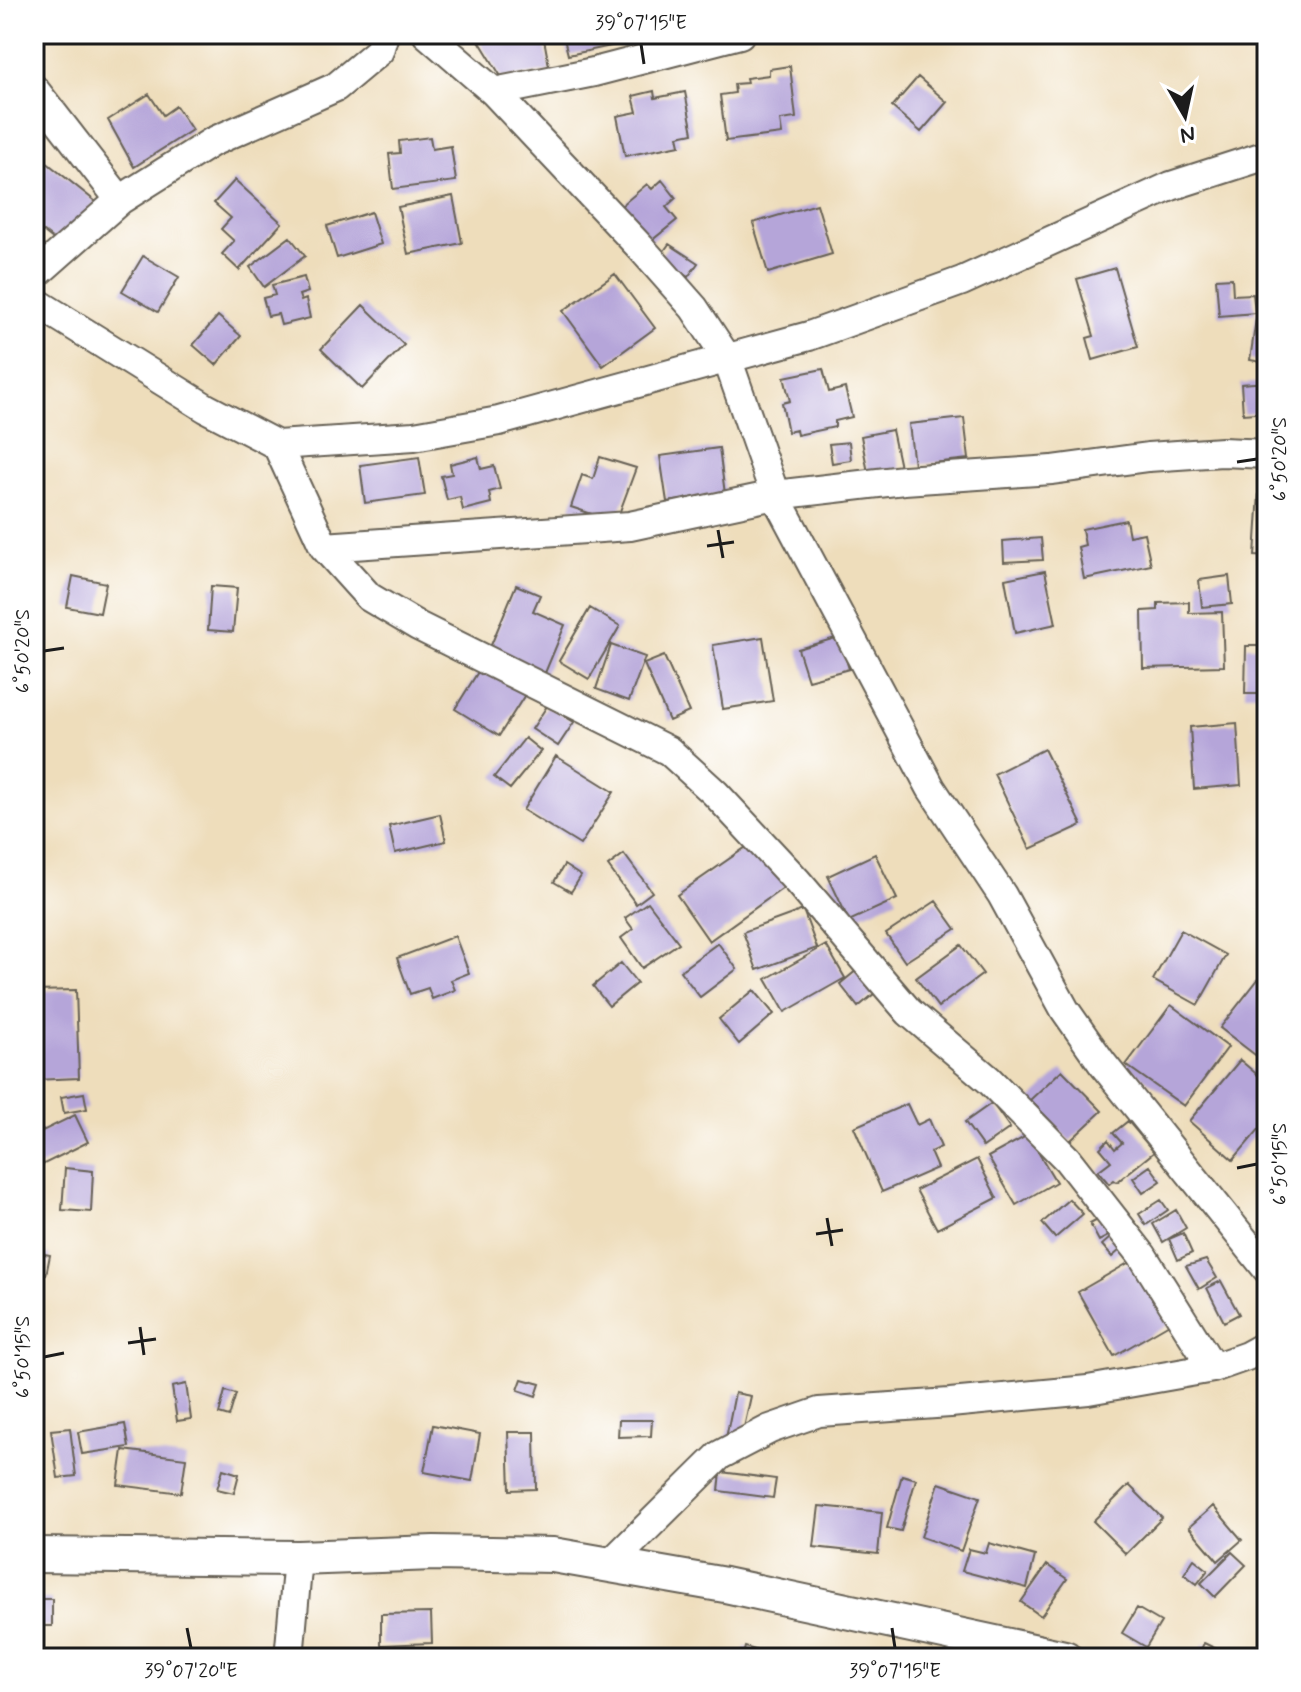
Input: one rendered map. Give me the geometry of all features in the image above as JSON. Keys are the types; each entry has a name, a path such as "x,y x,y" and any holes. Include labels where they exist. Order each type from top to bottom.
{"street":[{"path":"34,276 120,200 212,142 336,87 379,51 384,34"},
{"path":"427,34 494,92 694,308 727,358 775,495 931,788 1002,895 1065,1010 1102,1063 1267,1269"},
{"path":"494,92 594,72 740,34"},
{"path":"34,89 120,200"},
{"path":"34,301 206,408 277,445 414,436 499,421 809,336 936,291 1171,186 1267,155"},
{"path":"277,445 324,547 369,597 418,626 669,751 715,793 797,881 909,1012 989,1080 1067,1159 1142,1255 1213,1368"},
{"path":"324,547 630,526 775,495 904,480 1052,470 1148,457 1222,452 1267,454"},
{"path":"611,1563 720,1455 770,1429 819,1412 1088,1390 1213,1368 1267,1345"},
{"path":"34,1555 298,1558 553,1555 611,1563 1055,1656"},
{"path":"289,1658 298,1558"}],"building":[{"path":"475,34 520,34 522,37 543,34 550,71 502,78"},
{"path":"563,34 653,34 654,37 568,55"},
{"path":"790,66 796,118 780,120 782,134 726,141 720,95 735,93 734,84 747,83 746,78 769,75 769,69"},
{"path":"918,77 947,102 921,132 892,107"},
{"path":"654,91 655,98 685,92 693,133 678,136 680,145 625,156 617,116 637,112 633,96"},
{"path":"149,94 163,115 176,106 192,130 134,167 108,120"},
{"path":"430,137 432,149 451,146 456,181 393,189 389,154 400,153 399,141"},
{"path":"41,158 96,202 62,246 34,224 34,167"},
{"path":"235,180 282,223 239,270 222,254 234,241 221,229 231,218 214,203"},
{"path":"662,180 676,198 666,207 677,220 651,241 621,206 647,184 652,189"},
{"path":"453,196 462,243 408,254 398,207"},
{"path":"817,204 832,254 768,273 753,223"},
{"path":"371,212 381,244 337,258 327,226"},
{"path":"290,237 305,256 264,287 250,267"},
{"path":"669,244 698,263 688,277 659,258"},
{"path":"143,256 179,277 158,312 122,291"},
{"path":"1115,268 1138,347 1093,360 1087,338 1094,336 1077,279"},
{"path":"615,274 655,328 603,366 563,311"},
{"path":"304,277 308,292 299,295 301,301 306,299 310,318 281,325 278,314 268,316 263,298 275,295 272,285"},
{"path":"1232,278 1233,295 1253,294 1255,313 1219,316 1216,279"},
{"path":"363,305 404,345 362,389 321,349"},
{"path":"1257,312 1267,314 1267,363 1250,360"},
{"path":"218,316 241,336 216,365 193,345"},
{"path":"823,369 829,392 845,388 852,417 835,421 835,427 797,435 796,430 788,432 782,403 790,401 784,377"},
{"path":"1267,382 1267,412 1243,414 1241,384"},
{"path":"964,418 969,459 914,465 909,424"},
{"path":"892,430 901,472 869,478 861,436"},
{"path":"849,442 851,460 832,463 829,444"},
{"path":"719,448 725,494 667,502 660,456"},
{"path":"419,457 425,495 365,503 360,465"},
{"path":"478,457 481,469 494,466 500,489 489,492 491,503 463,510 460,497 447,500 441,476 452,474 450,464"},
{"path":"600,457 636,468 616,522 571,507 582,475 593,479"},
{"path":"1259,493 1267,494 1267,557 1255,556"},
{"path":"1126,520 1129,536 1144,533 1151,565 1084,579 1078,547 1085,545 1082,529"},
{"path":"1041,538 1043,560 1004,562 1003,541"},
{"path":"1045,571 1056,624 1015,633 1005,579"},
{"path":"73,576 106,583 100,613 67,607"},
{"path":"1229,576 1232,604 1202,607 1199,580"},
{"path":"516,585 540,595 533,611 565,625 545,673 489,650"},
{"path":"211,586 237,588 233,632 208,630"},
{"path":"1189,602 1189,613 1222,612 1224,666 1143,668 1142,611 1158,610 1158,603"},
{"path":"590,608 620,626 589,679 559,661"},
{"path":"763,637 773,701 723,709 713,645"},
{"path":"839,637 849,669 808,680 798,649"},
{"path":"611,645 645,657 629,701 596,689"},
{"path":"1246,646 1267,646 1267,694 1245,694"},
{"path":"664,656 689,712 669,721 644,664"},
{"path":"481,667 526,693 499,736 455,709"},
{"path":"547,706 574,722 558,746 532,729"},
{"path":"1237,723 1241,785 1194,789 1190,727"},
{"path":"525,738 541,751 510,789 494,777"},
{"path":"1044,749 1082,825 1030,849 994,774"},
{"path":"556,756 614,792 580,845 523,810"},
{"path":"440,814 446,841 395,853 389,826"},
{"path":"755,841 786,886 709,941 677,895"},
{"path":"624,854 652,892 636,904 608,866"},
{"path":"875,854 897,899 849,921 828,876"},
{"path":"564,865 581,876 571,892 554,882"},
{"path":"936,901 956,929 905,962 886,934"},
{"path":"648,902 679,943 642,968 621,938 633,929 625,918"},
{"path":"803,910 817,948 757,970 743,932"},
{"path":"1181,930 1226,955 1198,1005 1153,980"},
{"path":"455,936 469,973 451,980 455,990 432,999 428,988 410,994 397,958"},
{"path":"718,943 737,969 700,997 680,971"},
{"path":"826,945 845,978 785,1012 766,979"},
{"path":"961,945 983,974 938,1007 916,978"},
{"path":"621,963 637,983 609,1006 593,986"},
{"path":"1267,968 1267,1064 1220,1028"},
{"path":"857,970 875,993 858,1007 840,984"},
{"path":"76,990 79,1078 34,1080 34,991"},
{"path":"754,990 774,1014 739,1044 719,1019"},
{"path":"1171,1005 1228,1047 1184,1106 1126,1065"},
{"path":"1240,1060 1267,1083 1267,1120 1233,1160 1189,1121"},
{"path":"1062,1070 1102,1111 1070,1141 1030,1100"},
{"path":"84,1093 87,1109 64,1113 61,1097"},
{"path":"992,1103 1010,1128 983,1147 965,1122"},
{"path":"907,1104 917,1125 929,1119 941,1147 930,1152 937,1168 882,1192 854,1127"},
{"path":"75,1115 88,1142 38,1167 34,1159 34,1135"},
{"path":"1128,1121 1154,1152 1117,1182 1114,1180 1109,1184 1098,1171 1111,1161 1100,1148 1108,1140 1115,1149 1122,1143 1113,1133"},
{"path":"1028,1135 1056,1182 1016,1205 988,1157"},
{"path":"977,1159 997,1198 937,1229 916,1190"},
{"path":"1150,1166 1161,1181 1143,1193 1133,1178"},
{"path":"65,1168 93,1171 91,1212 62,1210"},
{"path":"1069,1199 1083,1214 1055,1238 1042,1223"},
{"path":"1161,1200 1168,1210 1146,1225 1139,1214"},
{"path":"1176,1210 1186,1228 1163,1242 1153,1224"},
{"path":"1105,1216 1114,1233 1099,1241 1090,1224"},
{"path":"1118,1231 1128,1243 1112,1257 1102,1245"},
{"path":"1183,1233 1192,1253 1178,1260 1169,1239"},
{"path":"34,1252 50,1255 46,1275 34,1272"},
{"path":"1135,1259 1171,1323 1114,1356 1078,1292"},
{"path":"1206,1260 1217,1278 1199,1289 1186,1266"},
{"path":"1221,1281 1239,1314 1224,1322 1207,1288"},
{"path":"37,1367 43,1405 34,1406 34,1368"},
{"path":"522,1379 540,1384 536,1396 518,1390"},
{"path":"186,1384 191,1419 177,1421 172,1387"},
{"path":"225,1391 236,1394 229,1417 219,1414"},
{"path":"735,1393 751,1396 741,1441 726,1438"},
{"path":"619,1420 652,1420 651,1436 618,1437"},
{"path":"125,1424 129,1447 82,1454 78,1432"},
{"path":"433,1425 480,1434 472,1481 424,1472"},
{"path":"70,1428 76,1476 58,1478 51,1430"},
{"path":"508,1432 535,1432 536,1489 510,1490"},
{"path":"123,1450 186,1458 181,1493 118,1485"},
{"path":"223,1469 239,1474 234,1493 217,1489"},
{"path":"721,1472 776,1479 773,1498 719,1491"},
{"path":"902,1475 916,1479 901,1531 887,1528"},
{"path":"939,1483 980,1497 961,1551 921,1537"},
{"path":"1129,1485 1162,1518 1126,1554 1093,1521"},
{"path":"819,1506 882,1512 878,1554 814,1547"},
{"path":"1213,1506 1242,1540 1218,1561 1189,1527"},
{"path":"989,1543 1035,1556 1027,1588 962,1571 969,1549 986,1553"},
{"path":"1232,1552 1246,1565 1215,1597 1201,1583"},
{"path":"1194,1559 1208,1570 1197,1584 1184,1574"},
{"path":"1047,1565 1067,1579 1041,1616 1021,1602"},
{"path":"34,1599 52,1599 52,1626 34,1626"},
{"path":"1137,1608 1161,1622 1146,1647 1122,1633"},
{"path":"431,1613 432,1643 381,1645 381,1614"},
{"path":"1204,1643 1235,1658 1197,1658"},
{"path":"745,1647 769,1654 767,1658 742,1658"}]}
